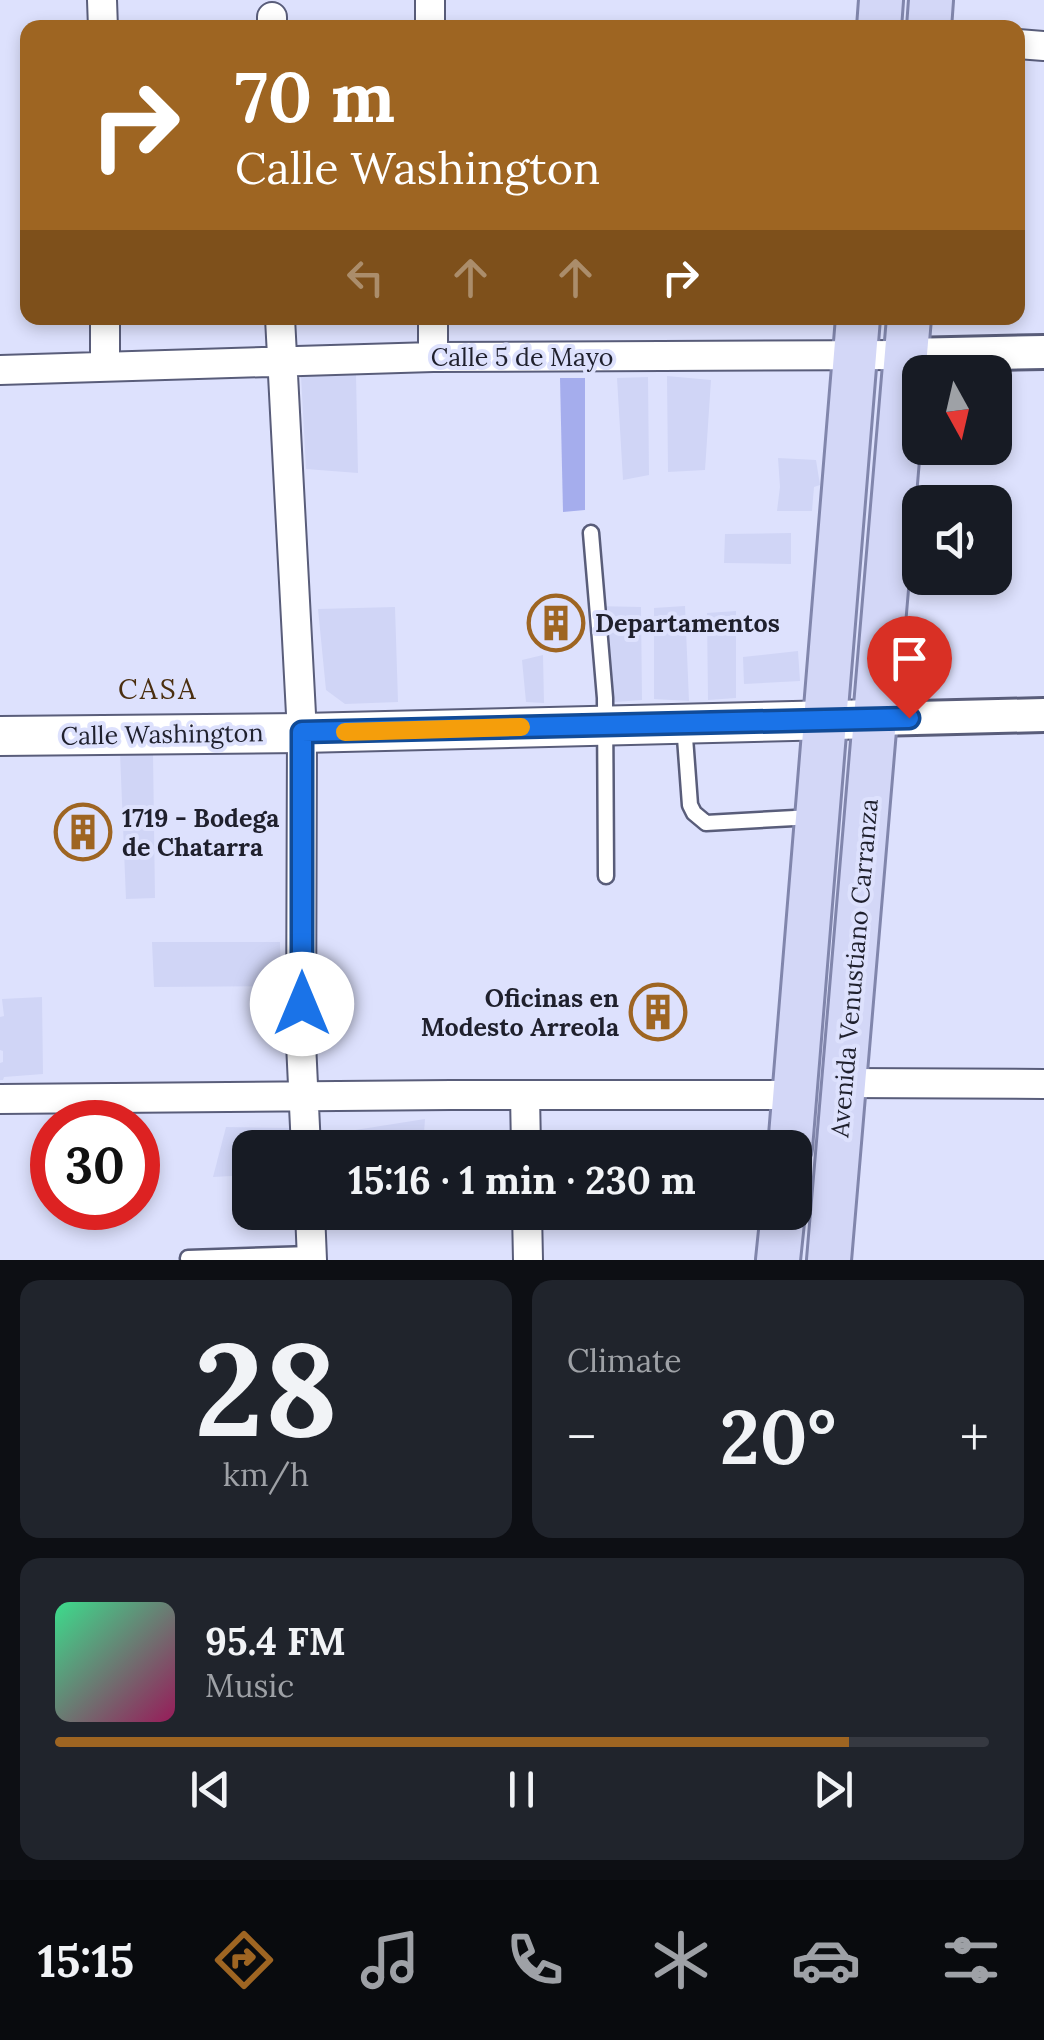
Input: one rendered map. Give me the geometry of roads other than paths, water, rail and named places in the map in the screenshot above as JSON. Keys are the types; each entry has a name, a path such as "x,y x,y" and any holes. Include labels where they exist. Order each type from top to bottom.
{"main road":[{"name":"Avenida Venustiano Carranza","path":"829,1260 908,336"},
{"name":"Avenida Venustiano Carranza","path":"792,1130 856,337"},
{"name":"Calle Washington","path":"0,736 875,718"},
{"path":"778,1260 781,1230"}],"street":[{"path":"105,325 105,366"},
{"path":"280,325 302,732 306,1130"},
{"path":"433,325 433,357"},
{"name":"Calle 5 de Mayo","path":"0,370 433,357 908,336 1044,352"},
{"name":"Calle Washington","path":"875,718 1044,714"},
{"path":"846,1083 1044,1084"},
{"path":"0,1099 795,1094"},
{"path":"524,1095 525,1130"},
{"path":"311,1230 312,1257"},
{"path":"527,1230 528,1260"}],"lane":[{"path":"592,533 606,725 606,876"},
{"path":"684,723 694,814 706,822 818,817"},
{"path":"188,1258 312,1257"}],"place":[{"name":"Departamentos","path":"556,623"},
{"name":"1719 - Bodega de Chatarra","path":"83,832"},
{"name":"Oficinas en Modesto Arreola","path":"658,1012"}],"district":[{"name":"CASA","path":"158,689"}]}
